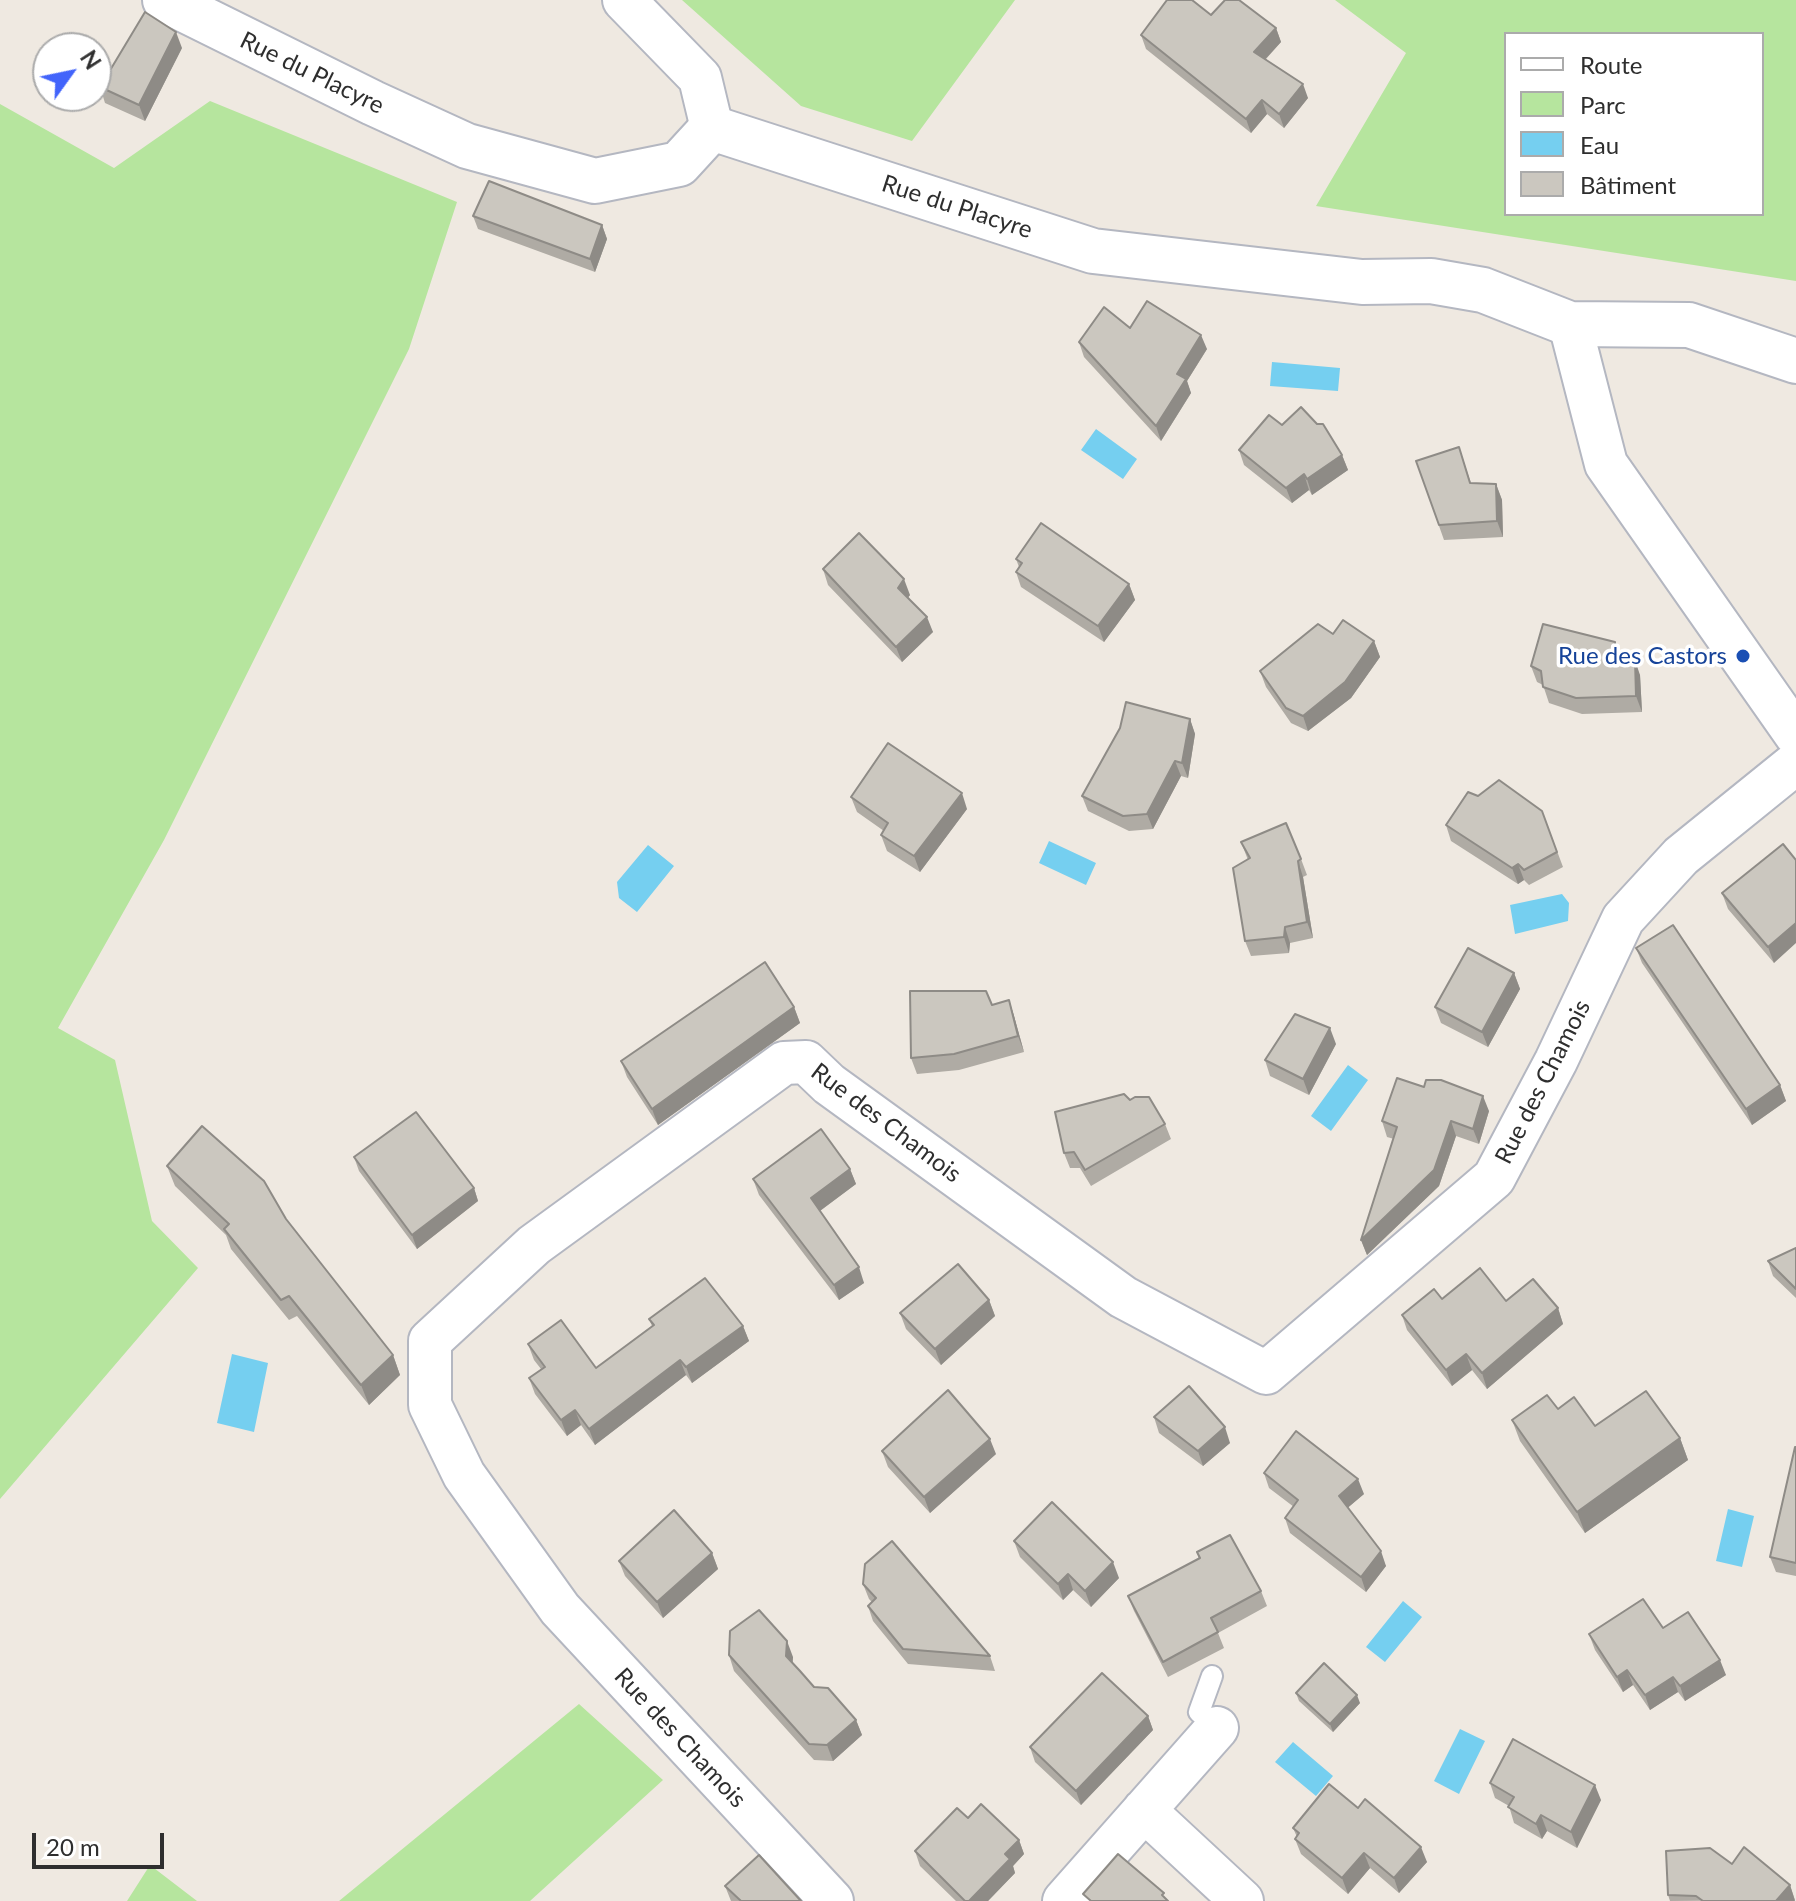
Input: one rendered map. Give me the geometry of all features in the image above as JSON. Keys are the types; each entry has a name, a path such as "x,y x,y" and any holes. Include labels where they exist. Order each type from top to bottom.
{"street":[{"name":"Rue du Placyre","path":"165,0 467,146 595,181 679,164 712,128 1093,251 1362,282 1431,281 1483,290 1570,324 1689,325 1796,361"},
{"path":"624,0 700,78 712,128"},
{"path":"1570,324 1606,464 1796,735"},
{"name":"Rue des Chamois","path":"832,1901 560,1609 464,1475 430,1405 430,1341 534,1245 784,1063 806,1062 829,1084 1123,1297 1266,1373 1494,1178 1556,1061 1623,919 1681,856 1796,763"},
{"path":"1064,1901 1217,1728"},
{"path":"1144,1810 1242,1901"}],"lane":[{"path":"1212,1676 1199,1712 1217,1728"}],"green space":[{"path":"682,0 1015,0 912,141 801,106"},
{"path":"1335,0 1796,0 1796,281 1316,206 1406,53"},
{"path":"210,101 457,202 409,349 164,840 58,1028 115,1060 152,1221 198,1268 0,1499 0,104 114,168"},
{"path":"579,1704 663,1780 530,1901 339,1901"},
{"path":"150,1865 197,1901 127,1901"}],"water":[{"path":"1272,362 1340,368 1338,391 1270,386"},
{"path":"1096,429 1137,459 1123,479 1081,450"},
{"path":"1049,841 1096,863 1086,885 1039,863"},
{"path":"648,845 674,866 637,912 619,898 617,882"},
{"path":"1562,894 1569,903 1568,921 1515,934 1510,905"},
{"path":"1348,1065 1368,1080 1331,1131 1311,1116"},
{"path":"232,1354 268,1363 254,1432 217,1423"},
{"path":"1728,1509 1754,1516 1742,1567 1716,1561"},
{"path":"1403,1601 1422,1617 1385,1662 1366,1647"},
{"path":"1460,1729 1485,1741 1459,1794 1434,1781"},
{"path":"1293,1742 1333,1776 1316,1796 1275,1762"}],"building":[{"path":"1167,0 1192,0 1211,15 1225,0 1239,0 1276,28 1254,52 1303,84 1279,114 1262,100 1246,119 1141,35"},
{"path":"145,12 176,32 139,105 112,93 112,67"},
{"path":"489,181 602,225 590,259 473,216"},
{"path":"1147,301 1201,335 1177,374 1186,379 1156,426 1079,342 1104,307 1130,328"},
{"path":"1301,407 1317,424 1323,424 1342,455 1307,479 1304,474 1286,488 1239,450 1269,415 1282,425"},
{"path":"1459,447 1470,483 1496,484 1497,521 1439,525 1416,461"},
{"path":"1041,523 1129,584 1098,626 1016,572 1022,563 1016,559"},
{"path":"859,533 904,579 898,588 927,617 896,647 823,569"},
{"path":"1343,620 1374,641 1345,682 1303,716 1286,708 1260,671 1318,624 1333,634"},
{"path":"1543,624 1615,642 1616,657 1635,660 1636,696 1576,698 1543,687 1541,671 1531,666"},
{"path":"1126,702 1190,719 1182,763 1175,761 1147,814 1123,816 1082,796 1120,728"},
{"path":"888,743 962,793 914,856 881,835 888,823 851,797"},
{"path":"1499,780 1542,811 1557,852 1524,870 1518,864 1512,868 1446,825 1468,792 1478,796"},
{"path":"1286,823 1301,859 1298,861 1307,922 1285,927 1284,937 1245,941 1233,868 1250,858 1241,842"},
{"path":"1783,844 1796,860 1796,923 1768,947 1722,893"},
{"path":"1673,925 1780,1085 1746,1109 1636,948"},
{"path":"1468,948 1514,973 1482,1032 1435,1007"},
{"path":"765,962 794,1007 652,1109 621,1061"},
{"path":"910,991 986,991 992,1005 1009,1000 1018,1036 954,1054 911,1058"},
{"path":"1295,1014 1330,1028 1303,1079 1265,1060"},
{"path":"1397,1078 1424,1087 1426,1080 1441,1080 1483,1096 1473,1129 1451,1121 1434,1170 1361,1240 1397,1127 1382,1121"},
{"path":"1124,1094 1130,1100 1149,1097 1165,1124 1085,1170 1074,1152 1064,1153 1055,1112"},
{"path":"416,1112 474,1188 412,1235 354,1157"},
{"path":"202,1126 264,1181 286,1219 393,1355 361,1385 289,1296 281,1300 224,1229 229,1224 167,1166"},
{"path":"821,1129 850,1169 811,1198 859,1267 834,1285 753,1179"},
{"path":"1796,1248 1796,1289 1768,1261"},
{"path":"958,1264 989,1300 935,1349 900,1313"},
{"path":"1480,1268 1506,1301 1533,1279 1558,1308 1482,1373 1466,1354 1446,1370 1402,1315 1434,1289 1442,1299"},
{"path":"705,1278 743,1326 686,1367 680,1360 589,1429 575,1410 561,1420 529,1378 545,1367 528,1344 561,1320 596,1368 654,1325 649,1319"},
{"path":"1189,1386 1225,1427 1198,1451 1154,1417"},
{"path":"948,1390 990,1439 924,1497 882,1451"},
{"path":"1646,1391 1680,1438 1577,1512 1512,1420 1547,1395 1558,1409 1574,1397 1595,1426"},
{"path":"1296,1431 1358,1479 1339,1496 1381,1551 1361,1577 1285,1518 1298,1500 1264,1473"},
{"path":"1796,1447 1796,1563 1770,1557"},
{"path":"1052,1502 1113,1562 1085,1591 1068,1574 1058,1584 1014,1541"},
{"path":"674,1510 712,1553 657,1602 619,1561"},
{"path":"1230,1535 1261,1591 1211,1618 1218,1632 1163,1662 1128,1596 1200,1558 1197,1552"},
{"path":"892,1541 990,1656 903,1649 868,1606 876,1598 863,1584 865,1564"},
{"path":"1643,1599 1663,1628 1688,1612 1720,1660 1680,1686 1673,1677 1645,1695 1627,1670 1617,1677 1589,1634"},
{"path":"759,1610 787,1641 786,1656 814,1687 828,1688 856,1720 827,1745 809,1744 729,1655 730,1631"},
{"path":"1324,1663 1357,1695 1330,1724 1296,1693"},
{"path":"1102,1673 1148,1716 1076,1791 1030,1747"},
{"path":"1513,1739 1595,1785 1571,1832 1541,1815 1536,1824 1508,1807 1514,1797 1490,1783"},
{"path":"1329,1784 1358,1808 1365,1799 1421,1847 1394,1878 1364,1853 1342,1878 1295,1839 1299,1833 1293,1828"},
{"path":"981,1804 1019,1840 1005,1854 1010,1859 969,1901 965,1901 915,1851 957,1808 968,1818"},
{"path":"1744,1847 1790,1885 1776,1901 1703,1901 1696,1896 1668,1895 1666,1851 1710,1848 1732,1864"},
{"path":"1118,1854 1164,1893 1162,1895 1168,1901 1091,1901 1083,1894"},
{"path":"759,1855 801,1901 741,1901 725,1886"}],"place":[{"name":"Rue des Castors","path":"1743,656"}]}
